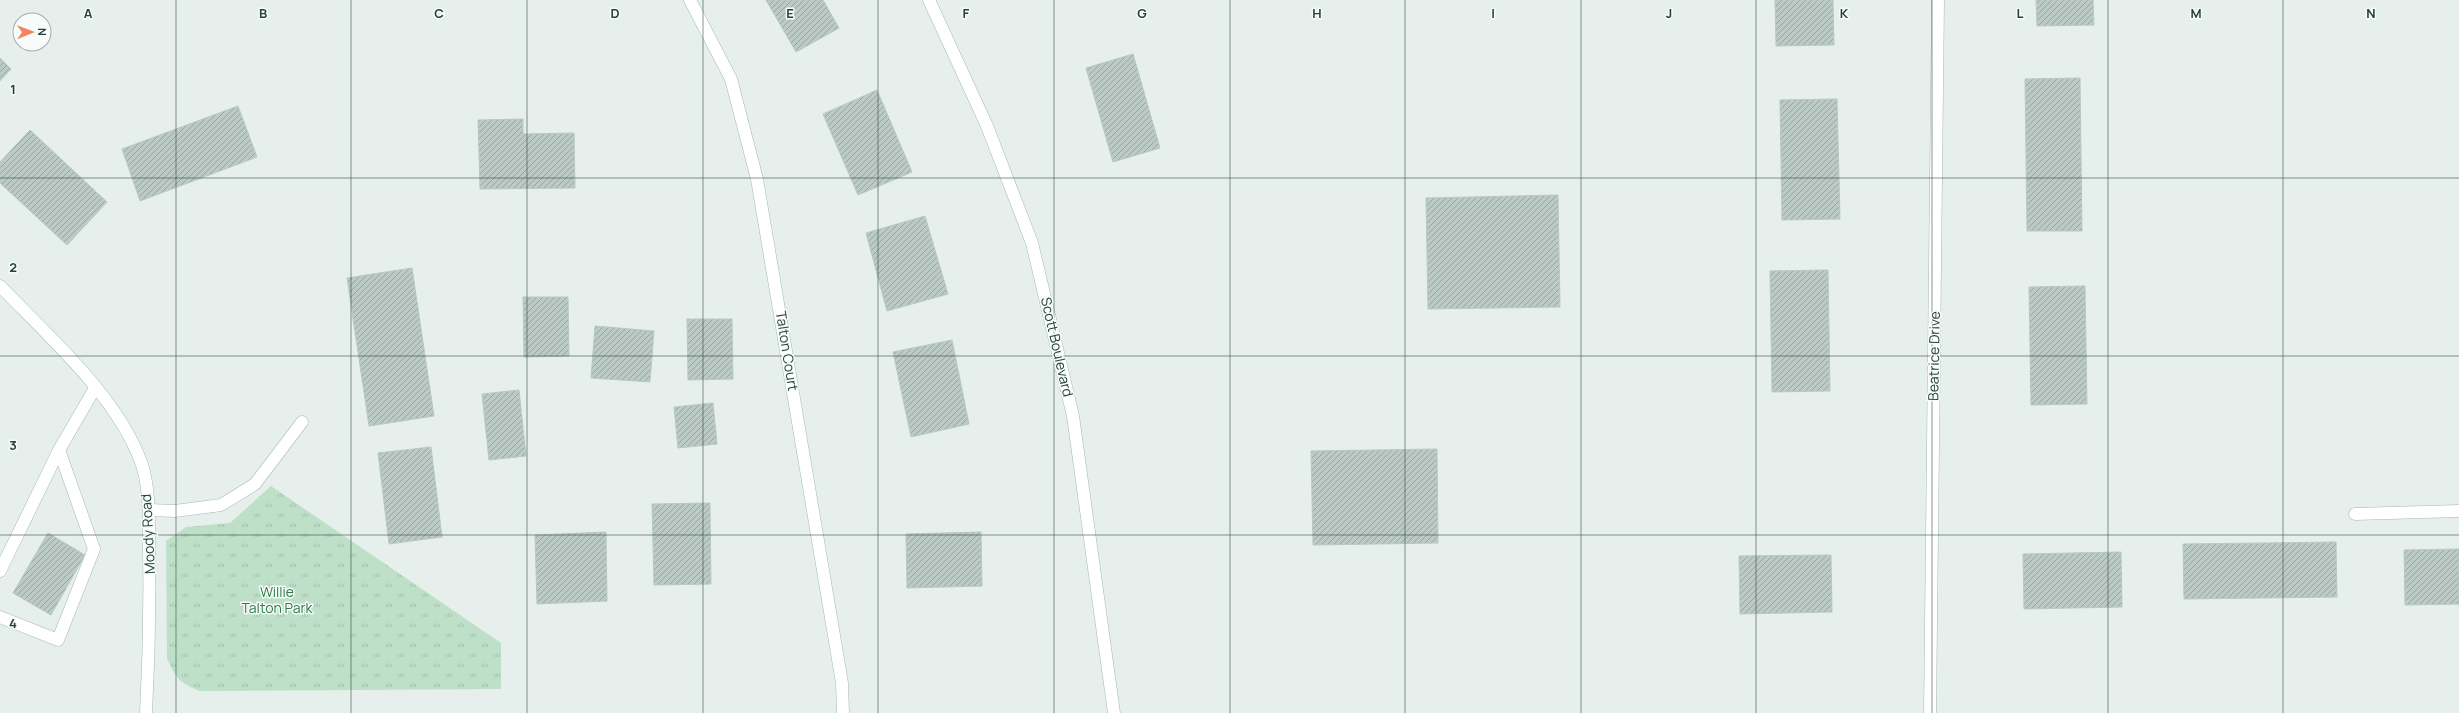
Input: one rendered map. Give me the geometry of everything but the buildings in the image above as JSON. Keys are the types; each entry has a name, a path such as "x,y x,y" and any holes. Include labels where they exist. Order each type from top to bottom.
{"street":[{"name":"Talton Court","path":"690,0 731,78 757,179 842,683 843,713"},
{"name":"Scott Boulevard","path":"929,0 987,126 1032,242 1073,416 1114,713"},
{"name":"Beatrice Drive","path":"1930,713 1938,0"},
{"name":"Moody Road","path":"0,286 79,367 123,426 142,463 149,510 150,595 146,713"},
{"path":"0,571 59,450 95,388"},
{"path":"149,510 175,511 221,505 255,484 302,422"},
{"path":"0,617 58,640 94,549 59,450"},
{"path":"2354,514 2459,511"}],"green space":[{"name":"Willie Talton Park","path":"271,486 501,643 501,689 200,691 183,683 176,676 167,658 166,541 186,527 230,523"}]}
